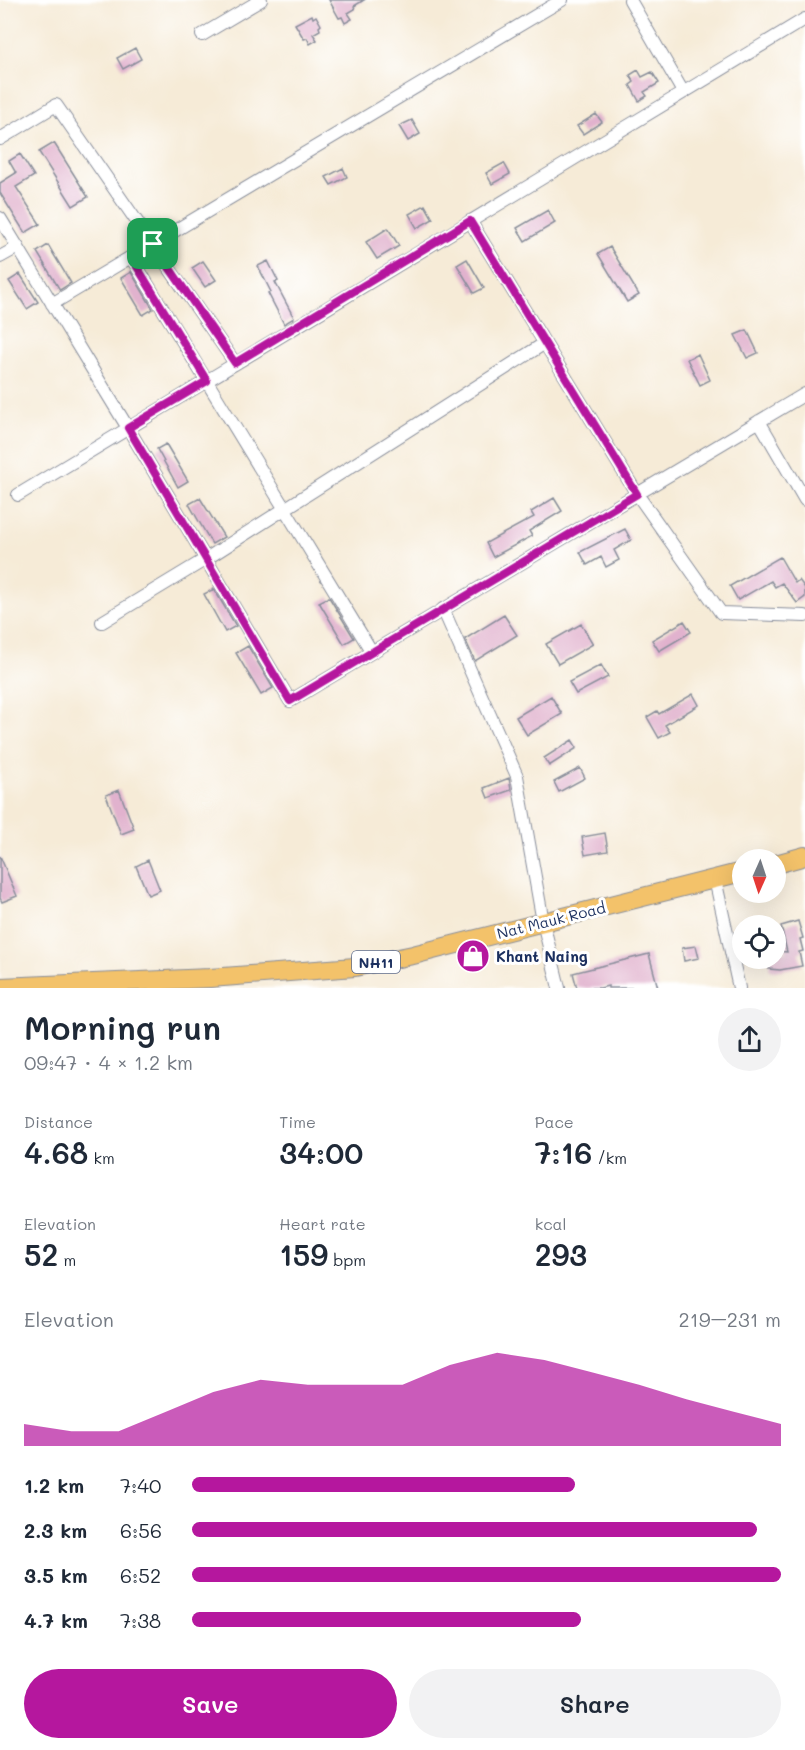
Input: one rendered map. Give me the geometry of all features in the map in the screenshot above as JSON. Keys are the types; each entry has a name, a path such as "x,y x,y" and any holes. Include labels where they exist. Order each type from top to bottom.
{"highway":[{"path":"786,861 805,856"},
{"name":"Nat Mauk Road","path":"0,987 211,983 354,967 413,955 732,875"}],"street":[{"path":"202,35 261,0"},
{"path":"52,304 562,0"},
{"path":"630,0 683,92"},
{"path":"18,495 805,19"},
{"path":"0,139 56,105 235,363"},
{"path":"0,218 290,701 805,394"},
{"path":"470,221 637,494 721,613 805,616"},
{"path":"0,257 18,248"},
{"path":"131,257 372,652"},
{"path":"102,622 544,343"},
{"path":"759,421 805,500"},
{"path":"443,609 516,776 543,922 559,988"},
{"path":"715,879 739,988"}],"building":[{"path":"329,0 364,0 348,13 352,19 345,23 342,17 339,18"},
{"path":"312,15 313,18 316,16 321,25 320,30 313,34 317,40 310,44 295,24"},
{"path":"135,48 141,59 123,69 117,58"},
{"path":"638,70 642,77 652,72 659,83 644,92 647,96 639,101 630,85 634,82 630,75"},
{"path":"596,114 602,122 583,134 577,126"},
{"path":"412,120 420,134 408,141 399,126"},
{"path":"54,143 88,197 73,206 39,152"},
{"path":"20,154 34,176 16,187 40,224 25,233 0,193 0,183 16,173 9,161"},
{"path":"504,163 510,174 492,184 486,173"},
{"path":"343,168 347,177 331,185 326,177"},
{"path":"425,205 433,219 417,228 409,214"},
{"path":"548,210 555,223 525,241 517,228"},
{"path":"388,228 399,246 377,259 366,242"},
{"path":"48,245 71,283 60,290 37,252"},
{"path":"610,247 639,295 627,302 598,254"},
{"path":"467,259 484,288 474,293 457,265"},
{"path":"203,261 216,280 205,287 192,268"},
{"path":"268,261 278,281 275,282 294,318 284,324 268,293 271,292 258,266"},
{"path":"131,272 153,309 143,315 121,278"},
{"path":"20,274 38,302 27,309 9,281"},
{"path":"747,330 758,353 747,358 735,335"},
{"path":"698,354 710,380 700,385 687,359"},
{"path":"166,444 188,481 178,487 157,449"},
{"path":"200,498 224,537 212,544 189,504"},
{"path":"554,498 562,511 529,531 532,536 493,557 486,543 534,517 531,512"},
{"path":"625,529 631,540 614,550 619,560 606,567 601,557 587,565 580,552"},
{"path":"780,557 795,583 799,580 805,588 805,597 797,603 782,583 775,587 771,581 738,600 730,586"},
{"path":"214,589 236,626 225,632 204,594"},
{"path":"329,597 354,638 344,644 319,602"},
{"path":"504,615 517,635 475,661 465,639"},
{"path":"684,621 691,632 659,651 652,640"},
{"path":"581,624 593,644 558,664 546,644"},
{"path":"248,646 273,688 261,695 236,653"},
{"path":"601,665 608,677 576,694 569,682"},
{"path":"693,694 699,705 665,725 670,732 659,738 647,717 657,711 659,714"},
{"path":"551,696 562,714 527,735 516,717"},
{"path":"572,740 577,748 549,766 544,758"},
{"path":"580,768 585,778 559,792 554,782"},
{"path":"509,778 511,790 488,798 484,788"},
{"path":"119,790 134,829 121,834 106,795"},
{"path":"605,833 608,851 585,855 582,837"},
{"path":"0,856 17,896 2,902 0,898"},
{"path":"148,860 160,890 148,895 136,866"},
{"path":"798,921 803,938 800,939 803,951 799,952 802,966 786,969 786,925"},
{"path":"696,946 699,958 684,961 682,948"},
{"path":"649,954 658,988 608,988 608,986 577,988 573,973"}],"place":[{"name":"Khant Naing","path":"473,956"}],"route":[{"path":"470,221 637,494 290,701 128,428 207,381 131,257 153,244 235,363 470,221"}]}
